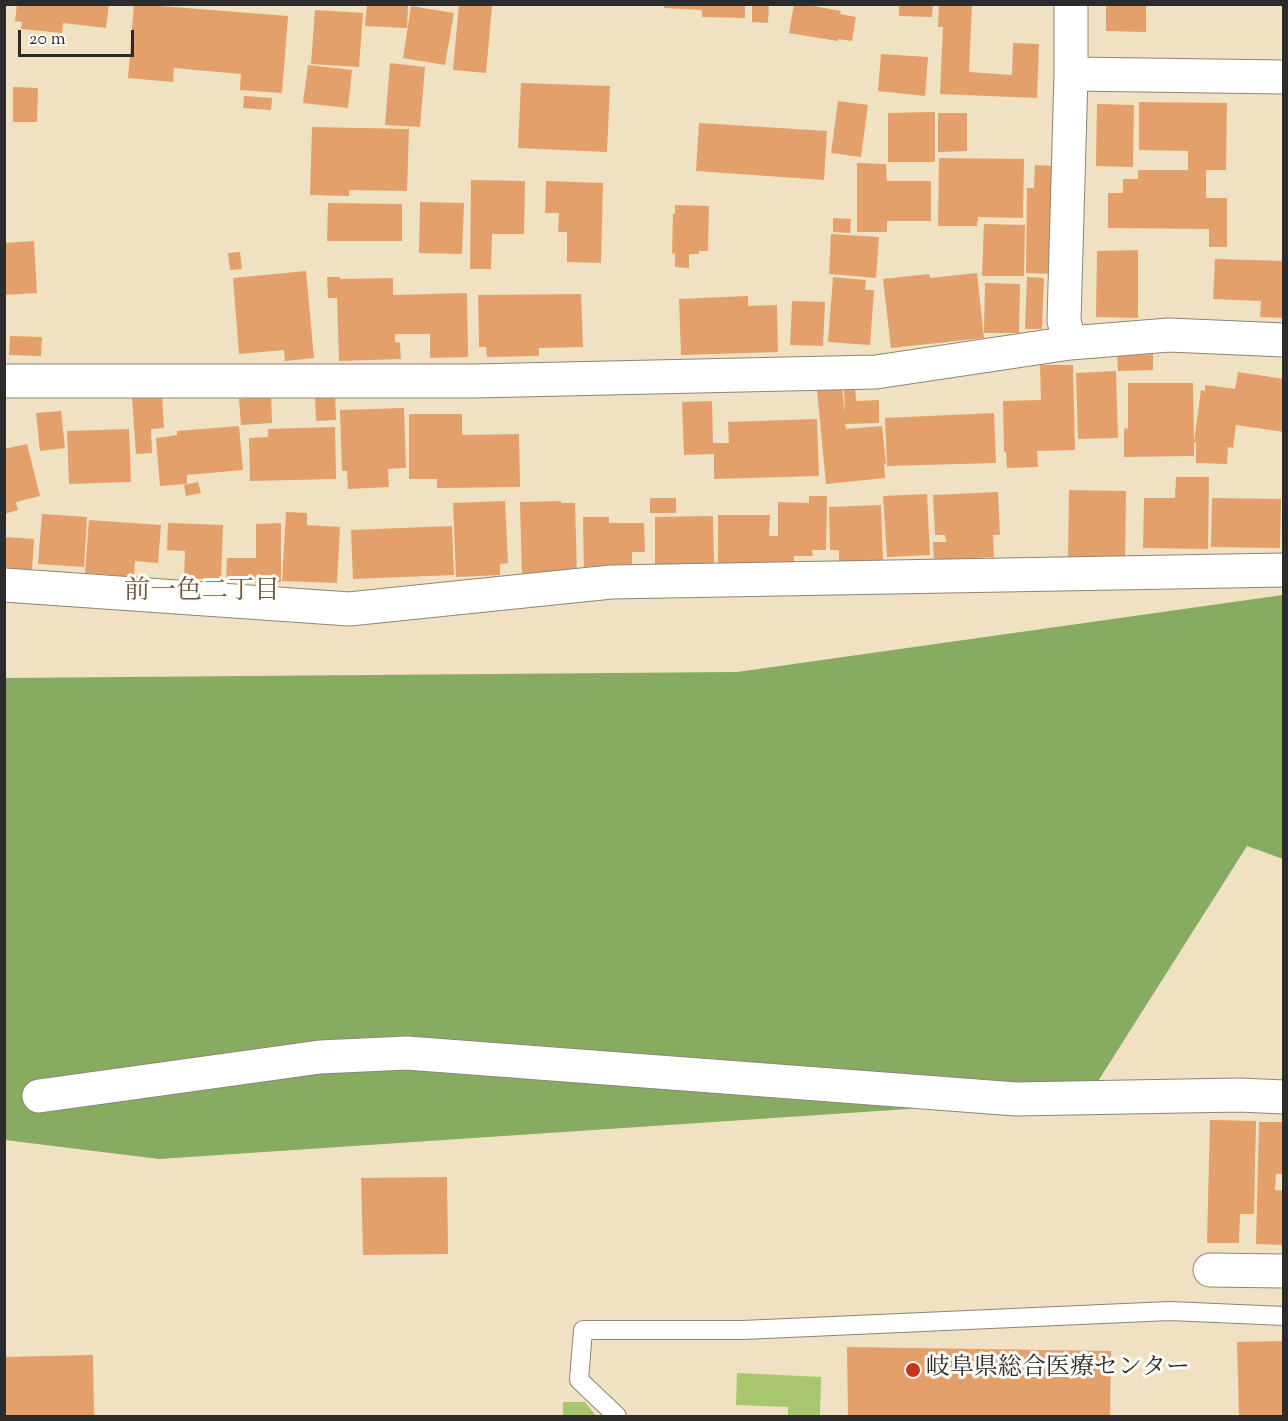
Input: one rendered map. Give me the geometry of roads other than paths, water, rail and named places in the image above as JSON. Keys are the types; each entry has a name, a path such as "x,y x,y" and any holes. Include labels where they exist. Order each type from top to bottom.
{"street":[{"path":"1070,343 1064,321 1071,4"},
{"path":"1071,74 1284,77"},
{"path":"4,381 474,381 876,372 1070,343 1169,335 1284,340"},
{"path":"4,585 349,609 611,582 1284,570"},
{"path":"39,1096 320,1058 407,1053 1016,1099 1239,1095 1284,1097"},
{"path":"1210,1270 1284,1271"}],"lane":[{"path":"617,1416 579,1380 583,1330 743,1330 1170,1311 1284,1316"}],"place":[{"name":"岐阜県総合医療センター","path":"913,1370"}],"district":[{"name":"前一色二丁目","path":"202,594"}]}
